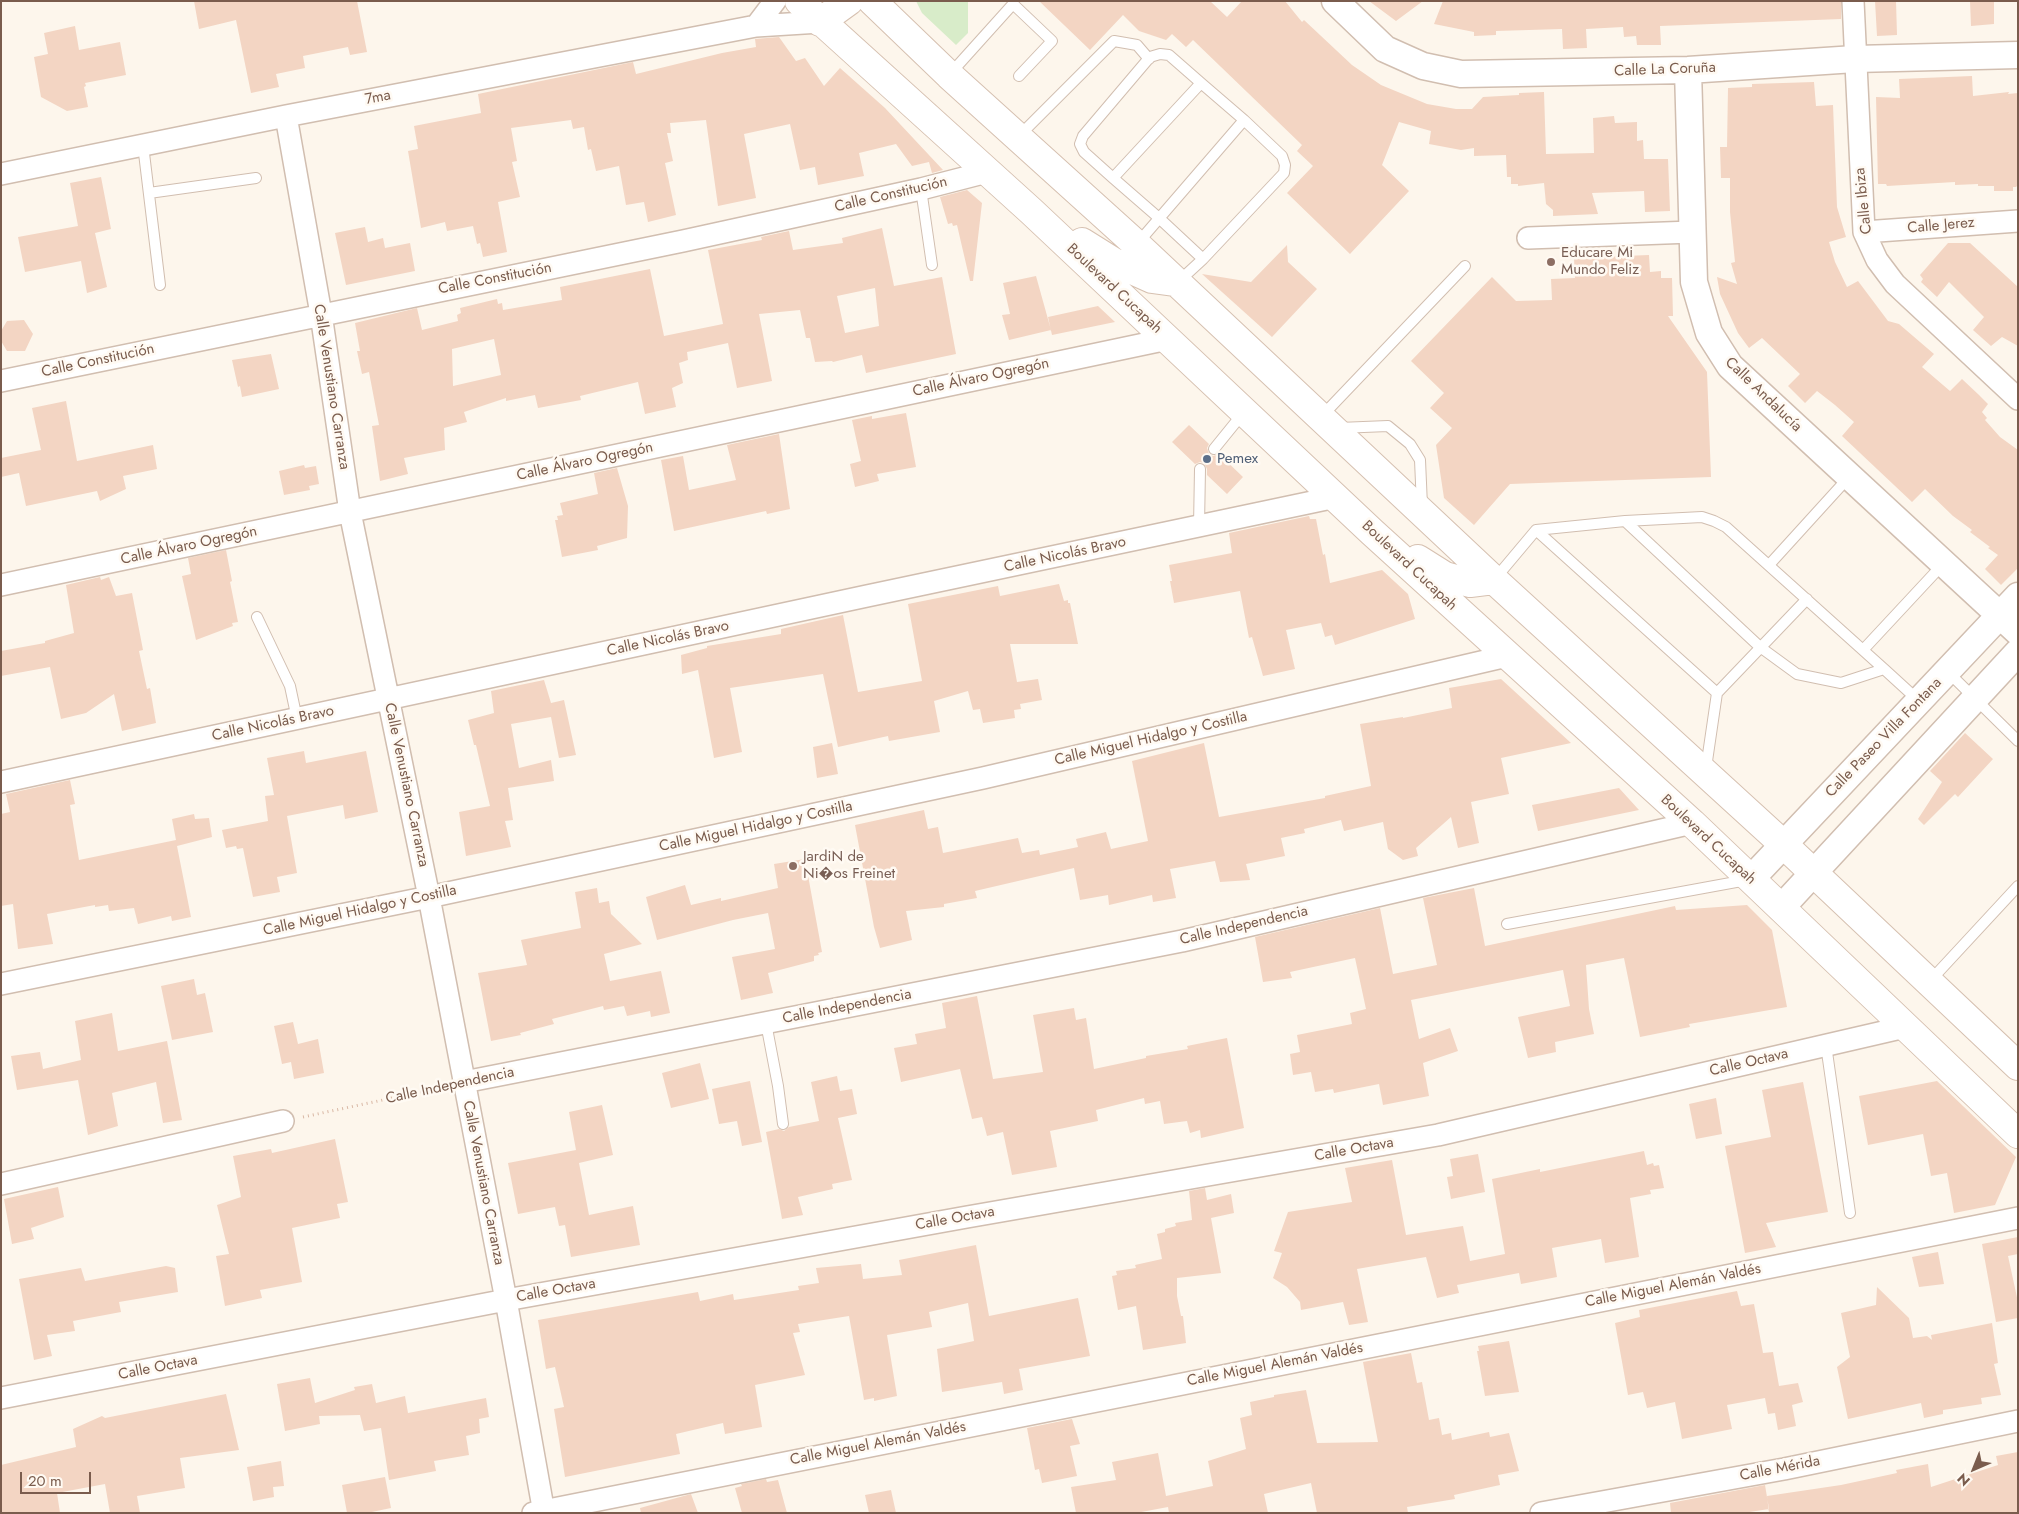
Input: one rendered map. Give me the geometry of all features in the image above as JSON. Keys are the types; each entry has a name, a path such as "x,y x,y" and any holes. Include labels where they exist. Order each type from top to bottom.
{"main road":[{"name":"Boulevard Cucapah","path":"799,1 1031,211 1372,532 1692,823 2018,1134"},
{"path":"820,22 849,1"},
{"path":"872,1 949,74 1136,244 1494,580 1815,873 2018,1066"},
{"path":"1031,211 1114,262 1152,279 1177,283"},
{"path":"1372,532 1445,576 1470,583 1494,580"}],"street":[{"path":"756,26 775,1"},
{"name":"Calle La Coruña","path":"1336,1 1385,49 1423,66 1461,74 1688,70 1855,59 2018,55"},
{"name":"Calle Ibiza","path":"1853,1 1864,232 1876,260 1895,284 2018,398"},
{"name":"7ma","path":"1,174 286,116 756,26 820,22"},
{"name":"Calle Andalucía","path":"1688,70 1694,282 1709,333 1730,366 2009,624"},
{"name":"Calle Venustiano Carranza","path":"286,116 320,314 350,512 429,897 506,1300 540,1512"},
{"name":"Calle Constitución","path":"1,381 683,241 987,172"},
{"name":"Calle Jerez","path":"1864,232 2018,221"},
{"path":"1528,238 1692,232"},
{"name":"Calle Álvaro Ogregón","path":"1,585 1168,339"},
{"name":"Calle Nicolás Bravo","path":"1,782 1336,498"},
{"name":"Calle Paseo Villa Fontana","path":"1751,879 1948,671 2009,624 2018,596"},
{"path":"1781,908 2018,652"},
{"name":"Calle Miguel Hidalgo y Costilla","path":"1,984 429,897 983,778 1507,656"},
{"name":"Calle Independencia","path":"464,1082 1182,940 1692,823"},
{"name":"Calle Octava","path":"1,1398 506,1300 1438,1135 1905,1027"},
{"path":"1,1184 283,1121"},
{"name":"Calle Miguel Alemán Valdés","path":"540,1512 2018,1218"},
{"name":"Calle Mérida","path":"1541,1513 1784,1469 2018,1421"}],"lane":[{"path":"949,74 1012,2 1052,41 1019,76"},
{"path":"1019,136 1114,41 1137,45 1149,59"},
{"path":"1177,283 1203,259 1284,173 1285,165 1282,156 1244,120 1169,54 1160,54 1149,59 1083,136 1080,144 1084,152 1203,259"},
{"path":"1113,178 1202,83"},
{"path":"1136,244 1244,120"},
{"path":"143,145 160,285"},
{"path":"149,193 256,178"},
{"path":"922,188 932,265"},
{"path":"1326,423 1466,266"},
{"path":"1214,449 1244,411"},
{"path":"1326,423 1388,426 1410,444 1420,460 1422,512"},
{"path":"1199,526 1200,469"},
{"path":"1768,564 1850,477"},
{"path":"1494,580 1536,530 1625,521 1702,518 1714,521 1726,527 1919,701"},
{"path":"1625,521 1760,647 1797,674 1840,683 1884,669"},
{"path":"1536,530 1717,694"},
{"path":"1863,650 1944,563"},
{"path":"1705,774 1717,694 1807,599"},
{"path":"257,617 290,686 297,718"},
{"path":"1948,671 2018,741"},
{"path":"1507,924 1751,879"},
{"path":"1930,982 2018,886"},
{"path":"766,1023 783,1124"},
{"path":"1826,1045 1850,1213"}],"path":[{"name":"Calle Independencia","path":"283,1121 464,1082"}],"green space":[{"path":"916,1 968,1 968,33 956,45 922,13"}],"building":[{"path":"194,1 357,1 367,52 350,55 348,47 303,56 305,68 276,74 279,87 251,93 236,20 199,29"},
{"path":"1039,1 1210,1 1227,17 1242,1 1285,1 1302,22 1304,20 1352,65 1381,85 1427,104 1456,109 1472,109 1483,97 1544,92 1546,154 1594,153 1593,118 1614,116 1615,123 1637,122 1637,141 1643,140 1644,159 1668,159 1670,211 1645,212 1644,191 1592,193 1598,214 1553,216 1553,210 1546,204 1544,183 1518,186 1518,184 1511,184 1511,177 1507,177 1506,155 1474,156 1474,148 1461,150 1429,144 1431,131 1399,122 1382,165 1409,191 1350,254 1287,193 1313,166 1297,151 1302,145 1193,40 1186,47 1172,34 1166,40 1139,31 1123,15 1090,50"},
{"path":"1369,1 1423,1 1396,21"},
{"path":"1443,1 1841,1 1841,19 1660,26 1661,45 1637,45 1636,36 1624,37 1623,27 1586,29 1587,48 1563,49 1562,29 1496,31 1496,35 1474,36 1474,32 1434,24"},
{"path":"1875,1 1896,1 1897,35 1877,36"},
{"path":"1970,1 1994,1 1994,24 1971,26"},
{"path":"75,26 79,50 120,42 126,75 85,83 88,107 67,111 41,97 34,57 48,54 44,33"},
{"path":"779,37 796,61 805,58 824,86 840,68 885,108 943,170 932,173 929,162 912,166 896,144 859,153 864,176 818,185 815,167 800,170 790,124 744,134 756,198 718,206 706,120 670,123 671,133 667,133 673,161 665,163 676,215 648,222 644,202 626,205 619,166 596,171 591,149 588,150 584,127 573,129 571,120 511,128 517,161 512,162 520,197 498,202 507,252 483,257 480,243 477,244 473,226 447,231 445,222 421,228 408,151 418,149 414,126 481,113 478,94 633,62 636,74 722,53 756,47 755,39"},
{"path":"1972,76 1973,96 2009,92 2008,94 2018,93 2018,185 2013,187 2013,191 1994,191 1994,186 1978,186 1978,184 1955,185 1955,182 1887,186 1886,184 1878,184 1876,97 1900,98 1899,79"},
{"path":"1814,82 1816,106 1833,105 1837,207 1846,237 1829,242 1835,262 1847,287 1858,281 1888,321 1899,324 1934,354 1922,367 1950,391 1962,379 1979,395 1988,404 1982,412 1987,418 1985,420 2000,437 2018,450 2018,568 2001,585 1985,569 1998,555 1970,532 1972,530 1953,516 1925,489 1912,502 1842,436 1854,422 1835,405 1817,391 1805,403 1788,386 1800,374 1762,338 1749,348 1738,333 1720,294 1717,277 1737,284 1731,263 1735,262 1730,212 1730,178 1721,178 1720,147 1727,147 1728,88 1752,87 1752,84"},
{"path":"101,177 111,229 95,233 107,287 87,293 81,261 25,272 18,237 78,226 70,183"},
{"path":"967,190 982,203 973,281 970,281 957,225 948,224 940,197"},
{"path":"365,227 368,242 383,238 385,248 410,243 415,271 346,285 335,233"},
{"path":"882,228 894,286 942,277 956,354 866,373 862,355 833,362 815,362 810,338 806,338 800,310 759,314 772,381 737,388 728,343 687,352 688,360 679,363 683,383 672,388 676,407 645,414 638,382 580,396 581,400 538,408 535,395 506,401 506,398 464,412 467,422 444,428 445,450 404,458 408,474 380,481 372,426 379,425 369,372 362,374 357,351 360,351 355,323 417,308 422,330 458,321 457,315 461,313 460,308 497,299 498,304 502,303 503,310 562,300 560,287 650,269 664,336 723,324 708,250 762,240 761,237 789,231 793,250 843,243 842,238","holes":["875,288 879,326 845,333 837,296","494,339 501,375 453,386 452,349"]},
{"path":"1948,243 1970,243 2018,287 2018,346 2002,337 1991,346 1973,330 1984,317 1949,282 1937,297 1921,282 1923,279 1920,275"},
{"path":"1287,245 1288,262 1317,289 1272,337 1202,274 1251,282"},
{"path":"1649,255 1650,272 1661,271 1661,278 1672,278 1673,316 1668,316 1707,372 1711,477 1510,484 1474,525 1444,498 1436,445 1452,428 1430,408 1444,393 1411,361 1492,277 1516,301 1552,300 1551,279 1575,278 1574,258"},
{"path":"1036,276 1051,330 1009,340 1002,315 1010,314 1003,283"},
{"path":"1098,306 1115,322 1052,335 1048,317"},
{"path":"24,320 33,334 25,351 7,351 1,341 1,331 7,321"},
{"path":"271,354 279,389 242,397 232,360"},
{"path":"66,401 77,461 153,445 157,469 123,476 126,489 100,501 97,491 26,506 19,473 1,477 1,458 41,450 32,408"},
{"path":"906,413 916,467 877,474 879,481 855,487 850,464 861,461 852,420 872,416 872,419"},
{"name":"Pemex","path":"1189,425 1209,444 1207,448 1209,454 1213,456 1219,454 1243,477 1227,494 1207,475 1204,463 1195,464 1172,442"},
{"path":"779,434 790,509 767,514 766,511 674,531 661,460 683,456 689,490 736,480 727,445"},
{"path":"304,465 305,468 316,466 319,484 309,486 310,490 284,495 279,471"},
{"path":"617,468 628,506 627,538 597,546 598,550 562,557 555,520 558,520 557,516 563,515 560,503 598,494 594,473"},
{"path":"1309,516 1310,519 1316,519 1330,583 1382,570 1408,594 1415,619 1335,645 1332,635 1325,637 1321,623 1286,630 1295,669 1263,676 1252,637 1249,638 1240,591 1174,603 1169,565 1232,553 1229,533"},
{"path":"226,550 238,622 232,623 233,626 196,640 182,576 191,574 188,558"},
{"path":"100,577 101,580 109,577 116,596 132,593 143,650 139,651 147,689 150,688 156,723 122,731 114,694 86,713 61,719 50,667 1,676 1,651 45,643 45,641 74,633 66,585"},
{"path":"1059,584 1064,601 1068,600 1068,603 1070,603 1078,644 1010,644 1017,682 1038,679 1042,700 1020,704 1021,709 1014,710 1015,718 983,723 980,709 973,710 968,691 934,701 940,732 889,741 888,736 838,747 823,674 730,688 742,752 714,758 698,670 682,674 681,655 707,648 707,646 781,634 781,629 843,615 858,692 922,681 908,604 998,586 1000,596"},
{"path":"1501,679 1571,743 1501,758 1509,794 1471,802 1479,843 1458,848 1451,817 1416,848 1418,856 1403,860 1388,849 1383,822 1344,831 1341,820 1304,829 1305,833 1281,838 1285,856 1246,864 1250,880 1220,882 1215,861 1170,869 1176,898 1153,902 1152,895 1109,905 1108,895 1080,900 1074,868 975,891 977,898 944,904 944,907 906,911 912,940 880,948 874,927 855,825 924,810 928,829 938,827 943,853 1018,838 1022,853 1039,850 1040,855 1078,847 1076,839 1106,832 1111,849 1148,841 1132,761 1204,743 1219,817 1325,798 1325,796 1371,786 1360,724 1452,708 1449,688"},
{"path":"544,680 551,703 564,700 576,755 559,758 551,717 511,724 519,768 551,760 554,781 508,788 513,820 505,821 511,847 466,856 459,812 490,806 476,745 474,745 468,720 494,713 491,691"},
{"path":"1965,733 1993,759 1958,797 1955,794 1924,825 1918,819 1942,782 1930,771"},
{"path":"832,743 838,774 817,778 813,747"},
{"path":"304,751 306,763 366,751 378,812 345,819 343,805 287,816 297,873 277,877 280,892 253,897 243,848 237,849 236,846 226,848 222,830 268,821 265,796 274,795 267,758"},
{"path":"70,780 75,804 70,805 79,860 176,840 172,819 194,814 195,819 209,818 212,837 177,846 191,917 172,921 171,916 138,924 134,908 109,911 108,905 95,907 95,905 47,914 53,944 18,949 13,904 1,906 1,814 10,812 6,794"},
{"path":"1619,788 1639,810 1538,831 1532,805"},
{"path":"805,859 822,952 814,956 814,961 768,973 773,993 741,1000 732,957 775,949 768,913 657,940 646,897 685,885 691,905 721,898 721,901 778,888 774,864"},
{"path":"597,888 599,903 609,901 611,914 642,944 604,954 610,981 661,971 670,1013 651,1017 650,1011 627,1016 624,1006 604,1010 603,1006 552,1019 554,1024 520,1033 521,1035 491,1041 478,973 527,965 521,940 581,928 575,892"},
{"path":"1474,888 1485,946 1675,906 1676,910 1747,905 1772,930 1787,1007 1689,1024 1690,1027 1640,1037 1624,958 1586,965 1589,1009 1594,1034 1555,1042 1556,1052 1528,1058 1518,1017 1570,1006 1563,970 1411,1000 1419,1039 1450,1028 1458,1051 1423,1063 1429,1096 1383,1105 1379,1084 1334,1093 1333,1089 1315,1092 1311,1072 1293,1075 1290,1054 1300,1052 1297,1035 1352,1024 1350,1013 1366,1009 1355,958 1290,972 1292,978 1263,982 1255,937 1380,908 1393,974 1437,965 1423,898"},
{"path":"194,979 197,995 205,993 213,1032 172,1040 161,986"},
{"path":"977,996 993,1079 1043,1072 1033,1015 1074,1008 1076,1020 1086,1018 1094,1069 1146,1058 1146,1056 1188,1049 1187,1046 1227,1038 1244,1128 1201,1138 1200,1130 1190,1133 1187,1121 1164,1124 1160,1101 1145,1104 1144,1098 1096,1110 1098,1121 1050,1131 1057,1167 1012,1175 1003,1132 987,1136 982,1117 972,1119 960,1069 901,1082 894,1048 917,1044 915,1034 946,1028 942,1003"},
{"path":"112,1013 118,1051 167,1041 182,1120 163,1123 156,1082 112,1093 118,1126 88,1135 78,1080 17,1090 11,1056 40,1052 43,1069 81,1060 75,1021"},
{"path":"293,1022 298,1044 318,1039 324,1073 294,1079 291,1062 282,1064 274,1026"},
{"path":"700,1063 709,1099 671,1108 662,1073"},
{"path":"837,1076 840,1091 852,1089 857,1114 838,1118 852,1180 832,1184 833,1189 798,1197 803,1215 782,1219 766,1132 779,1129 784,1131 789,1127 819,1121 811,1082"},
{"path":"750,1081 762,1142 742,1146 737,1121 719,1124 712,1089"},
{"path":"1937,1081 2016,1157 1995,1205 1954,1213 1947,1173 1931,1176 1923,1134 1868,1145 1859,1096"},
{"path":"1803,1082 1828,1212 1766,1223 1776,1247 1745,1253 1725,1146 1771,1137 1762,1090"},
{"path":"1716,1098 1722,1134 1696,1139 1689,1104"},
{"path":"602,1105 613,1155 579,1163 589,1215 633,1206 640,1245 571,1257 565,1225 559,1226 555,1207 518,1214 508,1163 576,1150 569,1112"},
{"path":"335,1139 348,1202 337,1204 340,1218 292,1228 302,1282 260,1290 262,1298 225,1306 216,1256 229,1254 217,1205 241,1197 233,1156 271,1149 272,1153"},
{"path":"1644,1151 1647,1165 1653,1163 1654,1166 1659,1165 1664,1188 1650,1190 1651,1194 1630,1198 1639,1257 1605,1263 1601,1239 1552,1248 1557,1277 1521,1284 1519,1273 1457,1285 1459,1293 1437,1298 1426,1257 1357,1269 1368,1322 1349,1325 1343,1302 1301,1310 1300,1302 1287,1287 1273,1278 1282,1253 1274,1251 1288,1212 1352,1202 1345,1168 1392,1160 1406,1235 1463,1226 1470,1261 1505,1254 1492,1179 1540,1169 1540,1172"},
{"path":"1478,1154 1485,1192 1451,1199 1447,1177 1453,1176 1450,1159"},
{"path":"58,1187 64,1217 31,1228 34,1239 12,1244 4,1199"},
{"path":"1205,1188 1207,1200 1231,1194 1234,1213 1211,1218 1221,1273 1177,1278 1177,1296 1181,1316 1183,1316 1186,1343 1143,1350 1136,1306 1118,1310 1112,1276 1117,1275 1116,1271 1136,1268 1135,1265 1162,1259 1157,1234 1165,1232 1165,1229 1176,1226 1175,1223 1192,1220 1189,1191"},
{"path":"2018,1237 2018,1254 2008,1256 2018,1302 2018,1318 1996,1322 1982,1244"},
{"path":"976,1245 989,1316 1078,1298 1090,1356 1019,1369 1023,1390 1004,1394 1002,1382 942,1392 937,1349 974,1341 968,1303 929,1312 932,1327 887,1335 897,1396 874,1401 874,1398 864,1400 849,1316 798,1324 800,1332 793,1333 805,1375 755,1385 762,1427 725,1434 723,1423 676,1434 680,1454 565,1477 554,1409 564,1407 555,1367 546,1369 538,1320 698,1292 700,1301 733,1294 734,1300 799,1290 798,1286 819,1283 816,1268 861,1264 863,1279 902,1275 899,1260"},
{"path":"1938,1252 1944,1284 1919,1287 1912,1257"},
{"path":"166,1266 175,1268 178,1292 119,1302 121,1312 73,1321 75,1331 47,1335 52,1356 34,1360 19,1279 81,1268 85,1281"},
{"path":"1877,1287 1909,1318 1913,1338 1927,1336 1932,1340 1931,1335 1992,1323 1998,1363 1994,1364 2001,1395 1981,1398 1982,1404 1943,1410 1943,1414 1924,1418 1921,1403 1848,1419 1837,1367 1850,1357 1841,1313 1876,1305"},
{"path":"1737,1291 1741,1306 1754,1304 1763,1353 1773,1352 1779,1386 1798,1383 1803,1402 1792,1405 1796,1426 1778,1430 1775,1413 1768,1414 1765,1398 1727,1405 1732,1429 1682,1439 1675,1402 1647,1408 1643,1392 1628,1395 1615,1323 1640,1317 1639,1310"},
{"path":"1509,1341 1519,1392 1485,1396 1477,1351 1479,1351 1478,1346"},
{"path":"1411,1353 1417,1383 1422,1382 1429,1420 1439,1418 1442,1435 1451,1433 1452,1440 1489,1432 1490,1437 1509,1433 1519,1471 1498,1475 1500,1485 1454,1495 1455,1499 1407,1507 1408,1513 1317,1513 1311,1483 1264,1494 1268,1513 1169,1513 1168,1507 1136,1513 1076,1513 1071,1487 1116,1480 1112,1462 1158,1453 1166,1496 1213,1486 1208,1461 1246,1449 1240,1418 1252,1415 1250,1402 1274,1397 1274,1395 1306,1390 1317,1443 1378,1442 1363,1362"},
{"path":"310,1378 315,1403 355,1390 354,1387 372,1384 376,1403 405,1396 408,1413 486,1398 489,1417 479,1419 480,1433 466,1436 469,1455 434,1461 436,1471 389,1480 381,1428 364,1431 360,1415 319,1416 320,1424 285,1431 277,1384"},
{"path":"226,1394 239,1450 180,1458 185,1488 137,1496 140,1513 110,1513 105,1484 57,1493 60,1513 1,1513 1,1465 76,1447 73,1429 102,1416 105,1418"},
{"path":"1072,1419 1080,1444 1070,1446 1077,1476 1042,1483 1039,1469 1035,1470 1027,1428"},
{"path":"2018,1452 2018,1513 1769,1513 1767,1496 1841,1485 1897,1473 1896,1470 1928,1464 1931,1487 1998,1465 1996,1456"},
{"path":"281,1461 284,1486 273,1487 274,1497 253,1501 247,1467"},
{"path":"385,1477 391,1508 367,1513 347,1513 342,1485"},
{"path":"766,1479 767,1482 778,1480 787,1513 742,1513 735,1488 742,1486 741,1484"},
{"path":"1765,1485 1769,1509 1743,1513 1671,1513 1670,1503"},
{"path":"891,1490 896,1513 869,1513 865,1495"},
{"path":"691,1494 698,1513 641,1513 640,1508"}],"place":[{"name":"Educare Mi Mundo Feliz","path":"1551,262"},
{"name":"Pemex","path":"1207,459"},
{"name":"JardiN de Ni�os Freinet","path":"793,866"}]}
